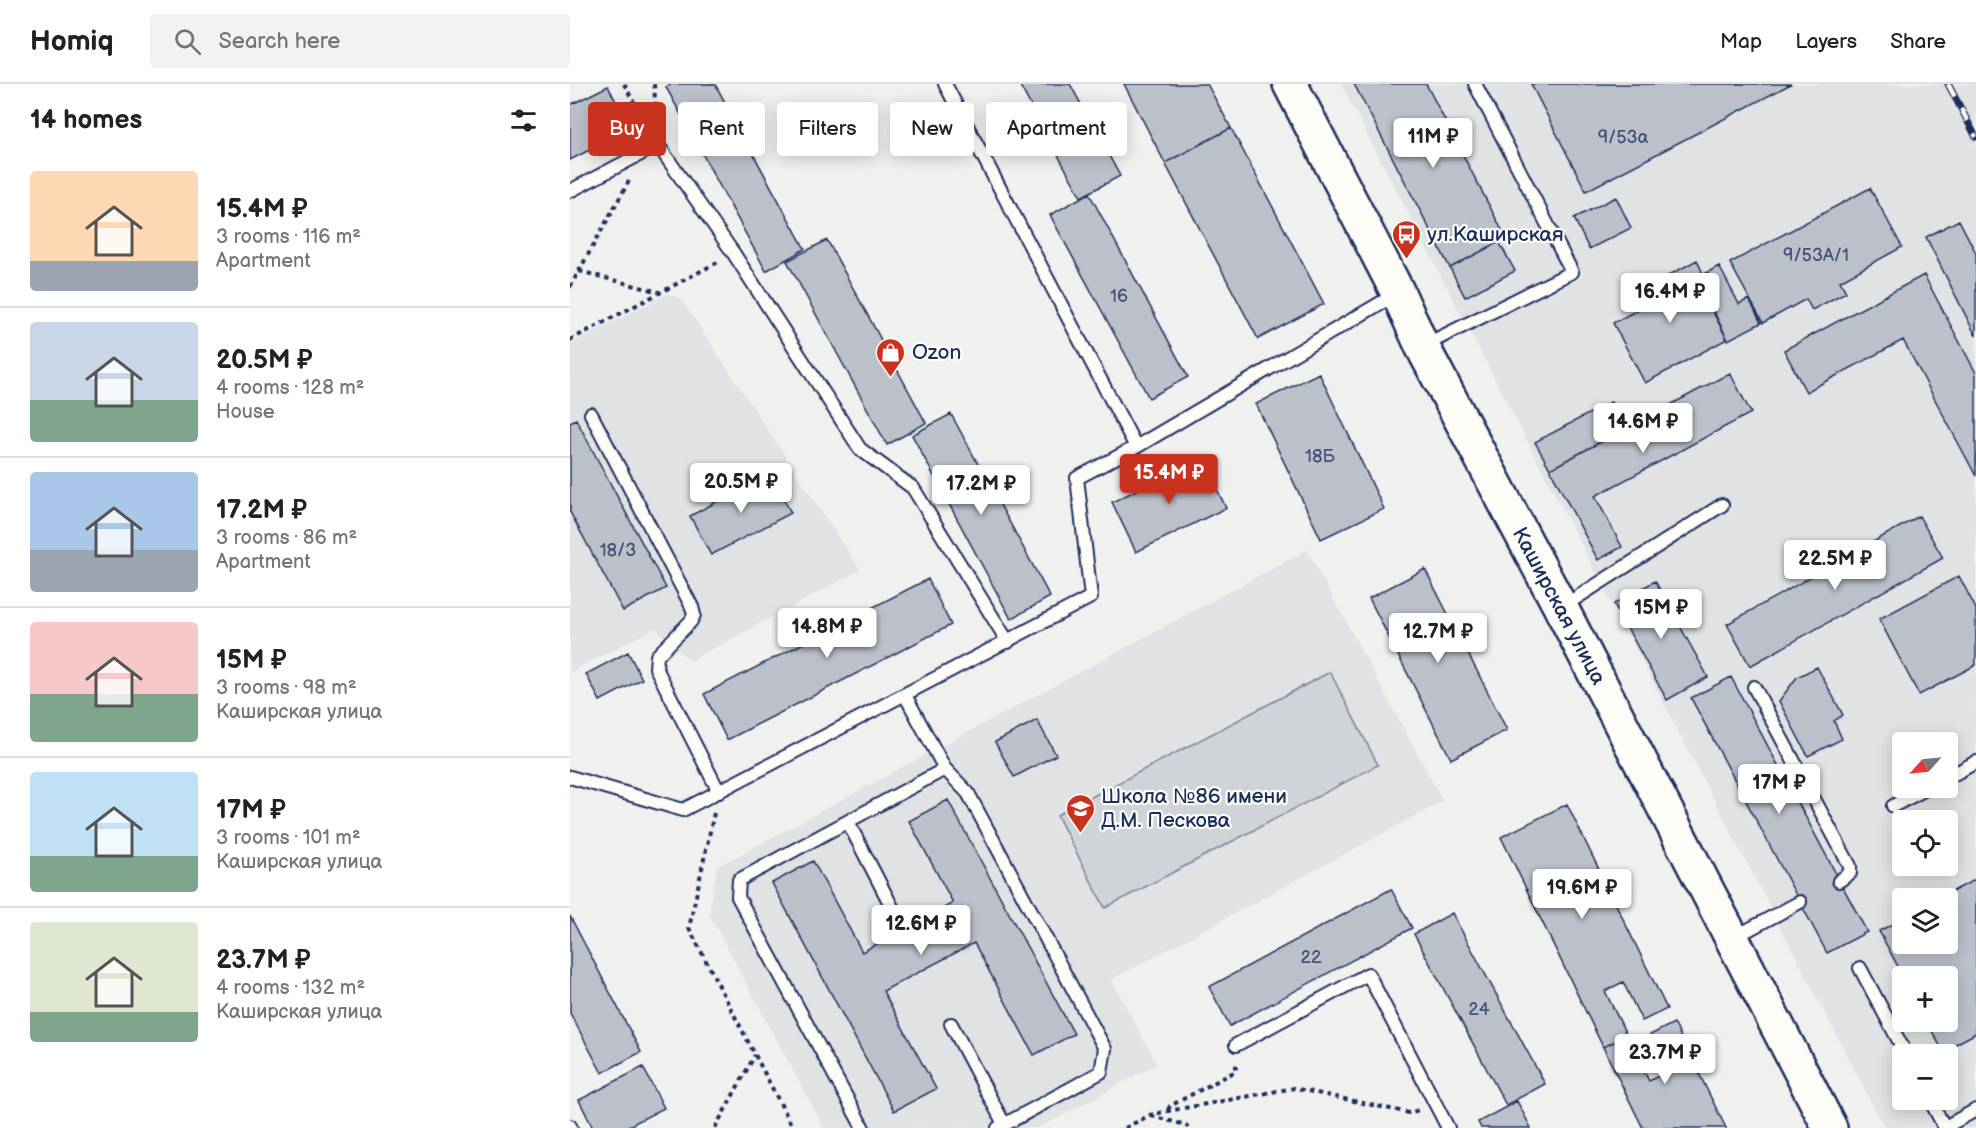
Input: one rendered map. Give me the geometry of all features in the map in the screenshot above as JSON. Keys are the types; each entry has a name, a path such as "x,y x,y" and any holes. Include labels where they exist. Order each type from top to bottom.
{"main road":[{"name":"Каширская улица","path":"1290,84 1398,293 1422,346 1830,1128"}],"lane":[{"path":"945,84 1136,447"},
{"path":"1422,346 1572,272 1475,84"},
{"path":"570,191 638,156"},
{"path":"666,156 734,254 860,449 913,488 1008,642"},
{"path":"570,777 683,810 1091,597 1077,478 1136,447 1398,293"},
{"path":"591,414 692,607 694,615 691,621 657,656 656,668 719,792"},
{"path":"1560,608 1722,505"},
{"path":"1754,687 1850,866 1850,873 1839,881"},
{"path":"905,695 945,770 968,793 1105,1049 1101,1072 1001,1126 951,1024"},
{"path":"1958,771 1976,762"},
{"path":"862,1128 738,897 739,880 945,770"},
{"path":"1893,806 1909,798"},
{"path":"848,822 894,913"},
{"path":"1732,938 1800,902"},
{"path":"1860,968 1901,1044"},
{"path":"1236,1046 1368,974 1448,1128"},
{"path":"1936,1110 1945,1127 1976,1110"}],"path":[{"path":"624,84 634,102"},
{"path":"654,84 655,102"},
{"path":"570,287 644,156"},
{"path":"570,340 734,254"},
{"path":"579,271 660,293"},
{"path":"719,792 689,928 793,1128"},
{"path":"1167,1111 1170,1106 1236,1071 1236,1046"},
{"path":"715,1128 755,1055"},
{"path":"1125,1128 1150,1115 1294,1088 1409,1113 1437,1106"},
{"path":"1150,1115 1186,1125 1188,1128"}],"shaded area":[{"path":"1341,84 1976,84 1976,1128 1885,1128"},
{"path":"667,294 681,299 860,570 690,661 655,628 570,672 570,344"},
{"name":"Школа №86 имени Д.М. Пескова","path":"1307,550 1443,801 1111,980 1157,1064 1039,1128 824,1128 709,914 717,867"},
{"path":"1330,672 1378,765 1105,908 1057,815"}],"building":[{"path":"672,84 715,84 725,102 678,102 678,109 666,87"},
{"path":"1019,84 1070,84 1080,102 1029,102"},
{"path":"1124,84 1207,84 1231,128 1165,163"},
{"path":"1354,84 1426,84 1506,238 1450,268"},
{"path":"1531,84 1791,84 1586,191"},
{"path":"608,86 616,102 588,102 588,151 570,160 570,105"},
{"path":"1231,128 1324,304 1258,339 1165,163"},
{"path":"704,156 754,156 805,249 766,271"},
{"path":"1059,156 1109,156 1120,176 1081,197"},
{"path":"1870,188 1902,247 1840,281 1846,292 1812,310 1806,299 1763,323 1730,263"},
{"path":"1089,193 1188,377 1149,398 1050,215"},
{"path":"1616,197 1631,228 1589,249 1574,218"},
{"path":"1959,220 1976,253 1976,336 1926,237"},
{"path":"827,240 926,423 887,445 787,261"},
{"path":"1499,242 1515,271 1465,297 1450,268"},
{"path":"1697,260 1703,274 1695,278 1727,339 1645,383 1613,323 1639,309 1632,295"},
{"path":"1719,266 1739,304 1749,299 1761,323 1728,340 1697,278"},
{"path":"1924,275 1976,373 1976,476 1903,340 1806,392 1784,350"},
{"path":"1319,373 1384,509 1321,539 1256,404"},
{"path":"1730,373 1751,413 1595,496 1622,547 1598,560 1550,469"},
{"path":"1611,402 1625,429 1550,469 1535,442"},
{"path":"951,414 1050,597 1011,619 912,435"},
{"path":"576,419 666,588 623,611 570,512 570,422"},
{"path":"1202,458 1226,508 1136,552 1112,502"},
{"path":"770,473 791,513 711,555 690,516"},
{"path":"1919,516 1943,558 1750,666 1727,624"},
{"path":"1425,569 1507,730 1451,759 1369,598"},
{"path":"1959,576 1976,609 1976,665 1919,695 1879,619"},
{"path":"928,579 951,625 727,740 704,694"},
{"path":"1655,581 1708,677 1667,700 1614,604"},
{"path":"628,652 642,679 600,701 586,674"},
{"path":"1817,667 1843,715 1834,721 1842,739 1808,756 1779,701 1797,677"},
{"path":"1731,677 1867,932 1827,953 1691,698"},
{"path":"1037,720 1056,755 1014,777 995,742"},
{"path":"948,800 1074,1034 1034,1055 974,943 883,991 936,1089 894,1111 772,883 813,861 862,952 953,903 909,821"},
{"path":"1567,804 1667,1009 1642,1021 1623,982 1605,991 1627,1036 1603,1047 1501,837"},
{"path":"1976,879 1976,1033 1956,1044 1939,1044 1933,1032 1958,1032 1958,966 1898,966 1879,931 1892,924 1892,954 1958,954 1958,888"},
{"path":"1391,889 1412,928 1230,1026 1209,987"},
{"path":"1452,913 1545,1084 1506,1105 1414,934"},
{"path":"570,916 641,1052 602,1073 570,1013"},
{"path":"1674,1023 1726,1128 1643,1128 1603,1047 1627,1036 1649,1081 1668,1071 1650,1035"},
{"path":"643,1067 664,1108 625,1128 593,1128 579,1100"},
{"path":"1517,1101 1531,1128 1481,1128 1478,1122"}],"railway":[{"path":"1948,84 1976,137"}],"place":[{"name":"ул.Каширская","path":"1406,260"},
{"name":"Ozon","path":"891,378"},
{"name":"Школа №86 имени Д.М. Пескова","path":"1080,834"}]}
